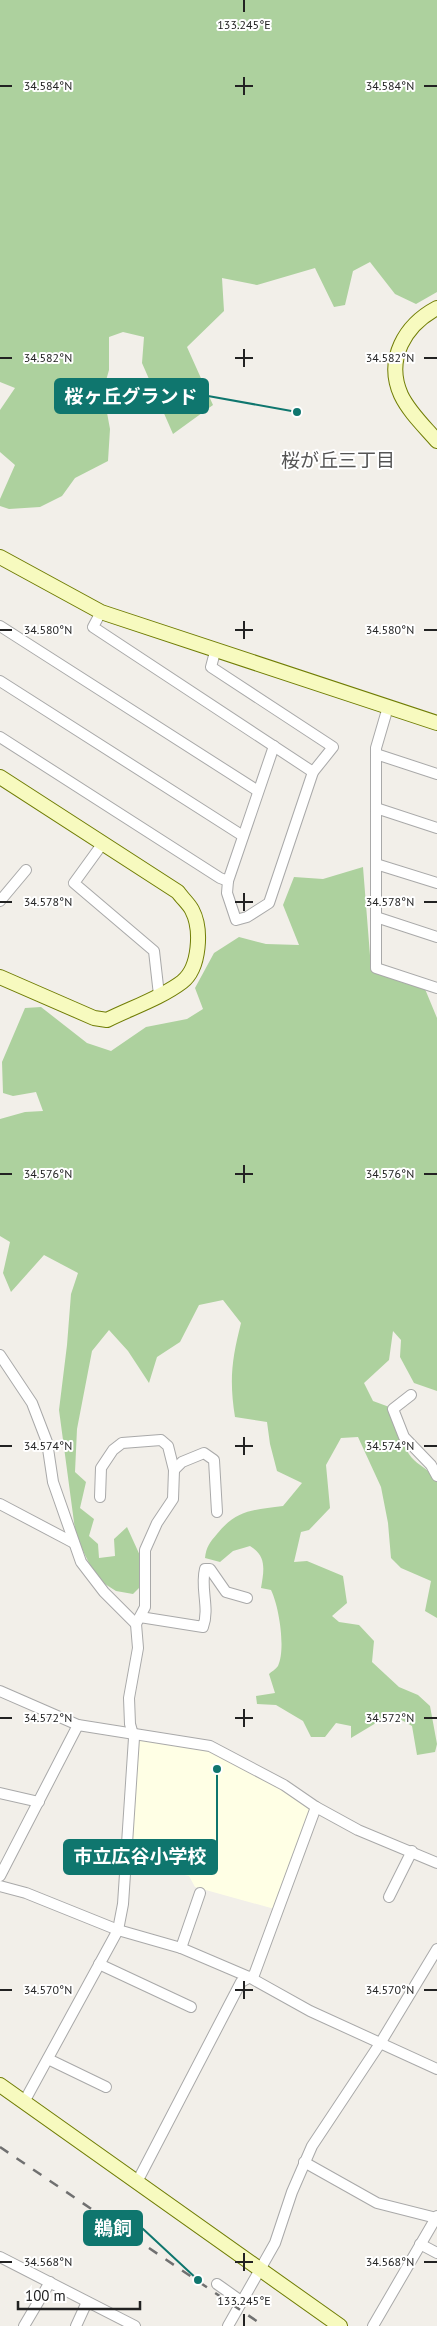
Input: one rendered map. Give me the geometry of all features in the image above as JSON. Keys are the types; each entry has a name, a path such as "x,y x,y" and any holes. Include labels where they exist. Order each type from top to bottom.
{"street":[{"path":"437,308 416,320 403,338 395,358 396,377 402,396 437,441"},
{"path":"0,557 101,612 215,652 437,723"},
{"path":"101,612 93,627 313,772"},
{"path":"0,626 258,791"},
{"path":"215,652 211,667 333,747 313,772 269,903 247,917 236,920 227,893 228,881 274,746"},
{"path":"0,681 243,836"},
{"path":"388,707 376,748 376,968 436,985"},
{"path":"0,737 220,878 228,881"},
{"path":"376,754 437,774"},
{"path":"0,777 178,892 192,910 198,930 199,946 192,967 184,981 107,1020 94,1018 0,977"},
{"path":"376,808 437,828"},
{"path":"103,843 74,884 154,951 159,995"},
{"path":"376,864 437,883"},
{"path":"0,901 26,870"},
{"path":"376,917 437,938"},
{"path":"0,1355 18,1379 35,1410 47,1442 53,1482 74,1543 81,1562 98,1584 138,1620 203,1627 206,1619 202,1579 205,1569 210,1569 226,1592 247,1598"},
{"path":"411,1395 393,1409 404,1437 431,1465 437,1476"},
{"path":"24,2102 118,1930 123,1904 134,1734 130,1724 129,1698 138,1648 138,1620 145,1608 145,1550 157,1523 173,1499 174,1470 168,1446 161,1440 122,1443 114,1450 101,1468 100,1497"},
{"path":"174,1470 182,1462 204,1453 214,1460 217,1512"},
{"path":"0,1504 74,1543"},
{"path":"0,1691 78,1725 210,1746 284,1785 316,1807 358,1830 437,1863"},
{"path":"0,1876 78,1725"},
{"path":"0,1793 39,1802"},
{"path":"137,2182 241,1982 254,1975 316,1807"},
{"path":"389,1897 412,1851"},
{"path":"0,1886 26,1893 118,1930 181,1948 249,1977 310,2011 437,2069"},
{"path":"181,1948 200,1893"},
{"path":"228,2326 275,2243 304,2162 331,2116 381,2042 437,1949"},
{"path":"99,1964 191,2006"},
{"path":"48,2059 106,2087"},
{"path":"0,2085 340,2326"},
{"path":"304,2162 377,2203 436,2217 373,2326"},
{"path":"420,2244 437,2253"},
{"path":"0,2257 135,2326"},
{"path":"24,2326 50,2282"},
{"path":"217,2284 241,2301"},
{"path":"76,2326 87,2302"}],"shaded area":[{"path":"134,1734 210,1746 316,1807 278,1910 195,1887 189,1876 126,1862"}],"green space":[{"path":"0,0 437,0 437,292 416,304 395,294 370,262 353,271 345,305 334,307 315,268 257,285 222,278 224,311 187,347 213,405 173,434 142,363 144,337 123,332 109,337 109,370 103,391 110,429 108,461 75,478 62,496 40,507 9,509 0,506 0,499 15,465 0,452 0,410 15,388 0,382"},
{"path":"363,867 371,968 425,989 437,1018 437,1391 414,1383 400,1357 401,1340 393,1331 389,1360 364,1383 373,1401 392,1408 406,1449 414,1460 435,1477 437,1481 437,1618 425,1611 431,1581 401,1568 391,1558 388,1523 381,1487 358,1437 341,1438 326,1465 330,1508 309,1530 301,1532 294,1562 307,1561 343,1576 347,1603 332,1616 339,1622 359,1625 374,1641 372,1662 399,1687 418,1695 430,1706 437,1744 435,1752 417,1755 412,1726 391,1714 351,1738 351,1726 336,1723 325,1737 311,1737 303,1721 276,1705 257,1704 256,1696 275,1693 269,1674 278,1666 281,1649 279,1617 274,1597 271,1590 261,1588 262,1559 250,1546 233,1551 220,1562 205,1558 207,1548 224,1526 239,1515 283,1506 302,1483 277,1471 267,1422 235,1417 232,1369 241,1323 223,1300 199,1305 180,1342 157,1357 149,1383 128,1351 109,1330 92,1351 77,1429 75,1472 86,1482 80,1508 94,1519 89,1536 98,1544 99,1558 115,1556 114,1539 127,1527 142,1560 141,1586 133,1594 116,1591 97,1579 76,1537 59,1410 71,1294 78,1273 44,1255 11,1292 3,1273 10,1242 0,1236 0,1119 25,1112 43,1111 36,1092 13,1096 3,1093 2,1062 25,1008 41,1007 87,1043 111,1051 146,1027 187,1019 203,1009 195,988 214,953 239,937 266,944 299,945 283,905 294,877 323,879"}],"railway":[{"path":"0,2147 264,2326"}],"place":[{"name":"桜ヶ丘グランド","path":"297,412"},
{"name":"市立広谷小学校","path":"217,1769"},
{"name":"鵜飼","path":"198,2280"}],"district":[{"name":"桜が丘三丁目","path":"338,460"}]}
